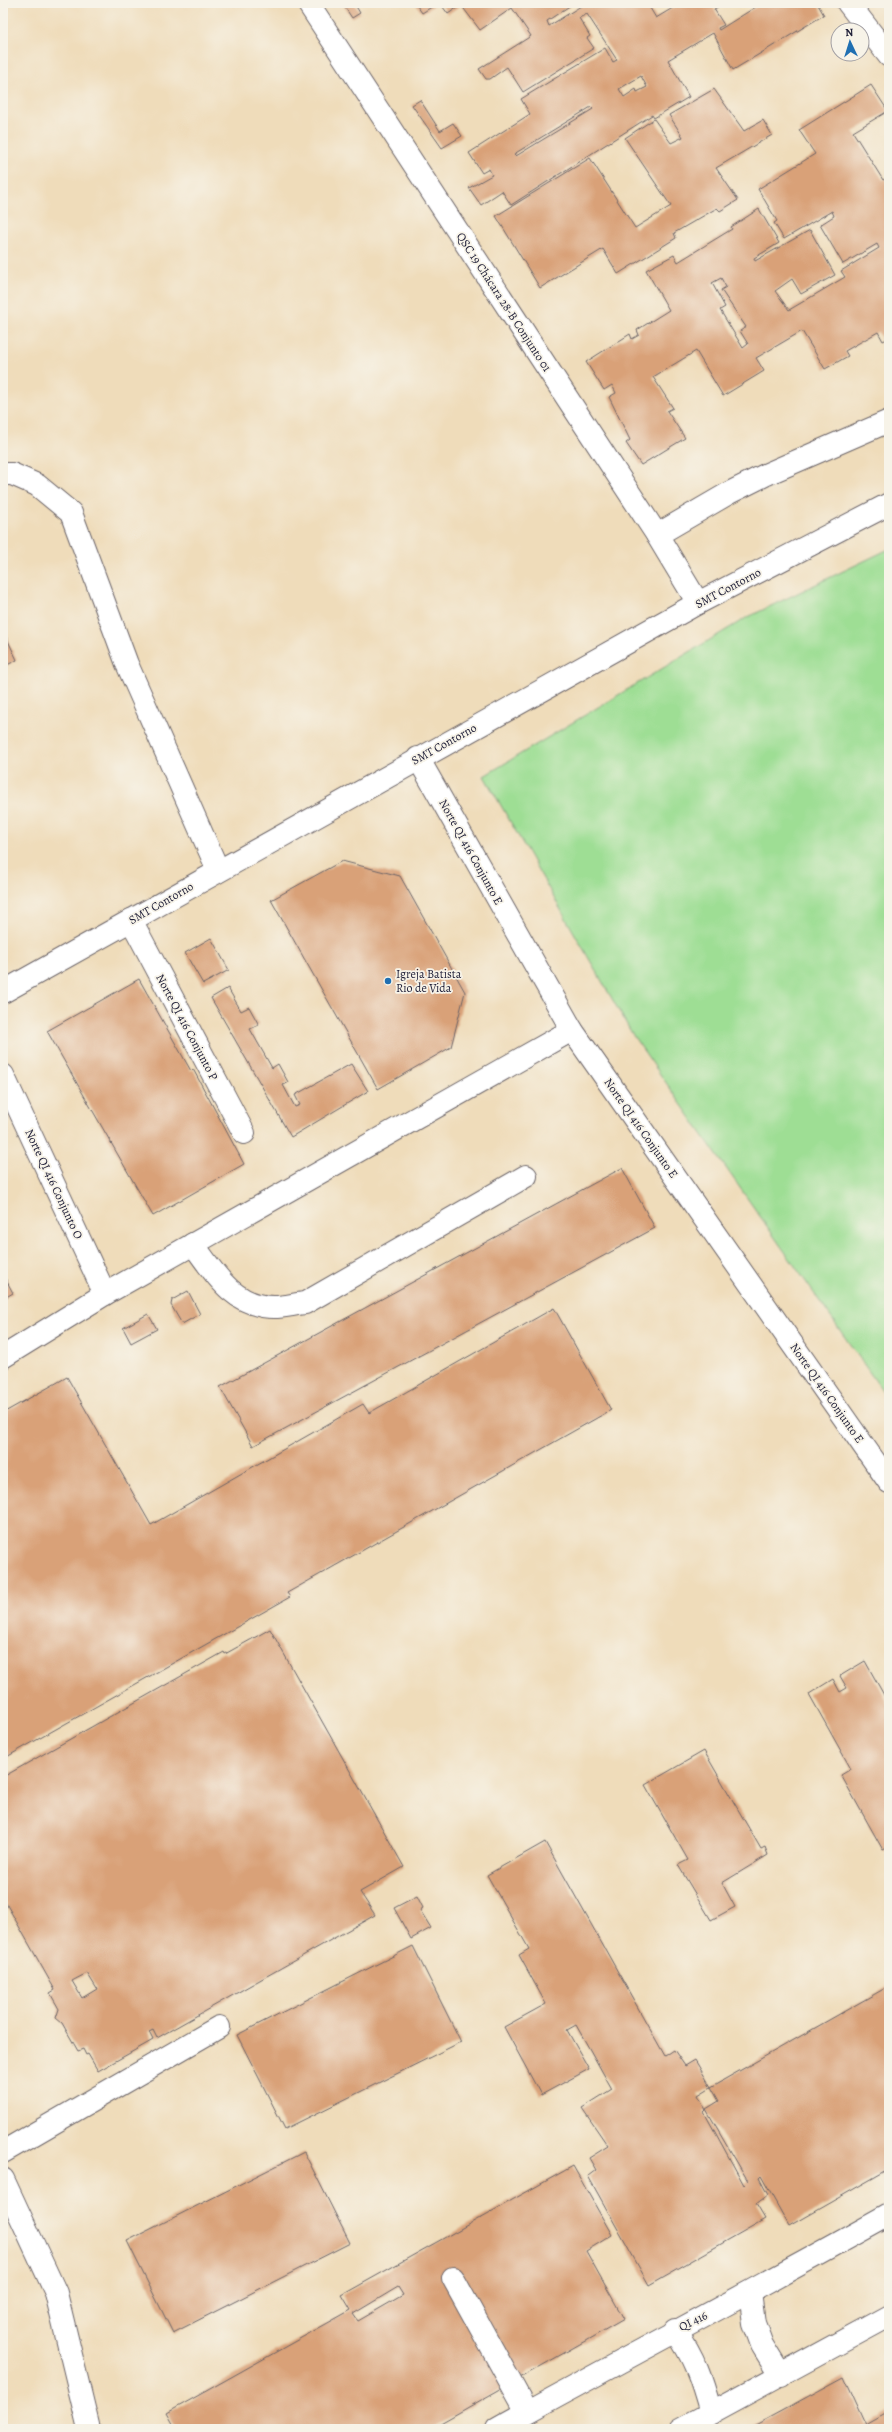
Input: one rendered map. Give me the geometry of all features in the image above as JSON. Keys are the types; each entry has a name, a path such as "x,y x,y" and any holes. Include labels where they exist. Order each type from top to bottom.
{"street":[{"name":"QSC 19 Chácara 28-B Conjunto 01","path":"308,3 657,535 698,603"},
{"path":"848,3 889,56"},
{"path":"657,535 729,493 760,477 889,421"},
{"path":"3,474 12,474 38,486 71,513 127,664 218,870"},
{"name":"SMT Contorno","path":"3,992 418,758 698,603 889,504"},
{"name":"Norte QI 416 Conjunto E","path":"418,758 572,1030 889,1482"},
{"name":"Norte QI 416 Conjunto P","path":"131,920 244,1133"},
{"path":"3,1357 105,1294 572,1030"},
{"name":"Norte QI 416 Conjunto O","path":"3,1075 105,1294"},
{"path":"193,1244 218,1280 232,1293 250,1303 274,1307 305,1303 526,1176"},
{"path":"3,2152 219,2027"},
{"path":"3,2179 56,2293 89,2429"},
{"name":"QI 416","path":"497,2429 674,2330 750,2293 889,2214"},
{"path":"454,2278 527,2412"},
{"path":"750,2293 754,2323 762,2345 780,2376"},
{"path":"681,2429 889,2316"},
{"path":"674,2330 690,2352 701,2375 711,2413"}],"green space":[{"path":"889,549 889,1400 634,1037 484,776 746,618"}],"building":[{"path":"342,3 354,3 360,13 352,18"},
{"path":"415,3 438,3 422,13"},
{"path":"440,3 574,3 547,21 549,26 581,6 580,3 647,3 656,18 681,3 725,3 714,9 724,25 718,28 719,30 762,3 817,3 824,15 733,70 713,33 668,60 689,97 654,118 652,115 511,205 502,191 481,205 469,188 492,175 489,169 482,173 469,153 530,114 521,99 605,48 613,62 617,60 587,14 579,18 590,36 587,38 594,48 523,92 507,67 490,79 486,79 479,69 531,36 512,8 480,30 461,5 448,14","holes":["641,76 647,87 637,92 636,89 624,97 619,89","591,107 593,109 516,156 514,154"]},
{"path":"889,28 889,43 880,29"},
{"path":"871,85 888,111 853,132 883,180 889,177 889,338 883,341 878,332 845,351 848,356 825,369 802,331 756,358 764,371 723,396 696,351 653,377 673,408 667,411 685,438 641,465 626,443 630,440 609,397 616,393 612,385 604,390 586,362 630,334 632,339 639,335 637,330 669,310 646,270 674,255 678,262 732,229 731,227 759,209 779,243 754,258 755,261 810,230 835,275 801,294 792,279 775,291 789,310 845,277 841,271 879,248 877,244 843,264 820,225 834,216 832,211 784,239 774,223 777,221 758,189 815,154 799,130","holes":["721,278 726,287 721,290 746,327 740,331 748,344 743,348 720,310 725,307 712,283"]},
{"path":"714,89 744,131 763,120 772,135 716,168 738,200 720,211 717,208 674,233 676,238 618,274 603,249 540,288 496,216 590,158 635,228 671,206 625,138 654,119 671,143 683,137 669,115"},
{"path":"420,100 440,131 453,123 462,136 442,148 412,105"},
{"path":"3,630 17,660 3,667"},
{"name":"Igreja Batista Rio de Vida","path":"342,861 400,876 465,992 451,1047 378,1089 271,900"},
{"path":"211,938 229,970 203,984 185,953"},
{"path":"139,979 191,1071 193,1069 244,1164 153,1216 47,1031"},
{"path":"228,988 241,1011 249,1007 259,1025 250,1029 272,1068 278,1064 288,1082 283,1085 295,1107 300,1105 295,1095 351,1064 368,1091 291,1137 211,998"},
{"path":"622,1168 655,1228 253,1446 220,1387"},
{"path":"3,1274 13,1293 3,1299"},
{"path":"188,1291 200,1314 182,1324 171,1305 172,1300"},
{"path":"554,1308 611,1410 287,1593 290,1597 3,1759 3,1413 67,1377 151,1525 363,1404 369,1413"},
{"path":"148,1314 157,1329 131,1343 123,1328"},
{"path":"270,1629 404,1867 360,1892 375,1915 157,2038 153,2030 149,2032 153,2040 98,2071 88,2054 86,2055 83,2049 78,2051 62,2023 56,2018 59,2009 50,1993 55,1990 3,1898 3,1777 224,1652 225,1654","holes":["87,1973 97,1989 82,1998 72,1981"]},
{"path":"865,1661 889,1704 889,1847 883,1850 841,1775 851,1769 809,1694 833,1679 840,1692 847,1688 840,1676"},
{"path":"704,1751 761,1849 765,1847 768,1855 722,1883 735,1907 711,1920 678,1865 688,1860 645,1785"},
{"path":"545,1842 665,2056 674,2050 685,2066 695,2060 711,2087 889,1986 889,2169 789,2226 761,2176 759,2178 768,2195 756,2204 765,2219 649,2285 588,2176 596,2170 589,2158 608,2146 582,2108 612,2089 576,2025 567,2030 589,2069 541,2095 504,2027 546,2004 519,1955 529,1949 487,1875","holes":["711,2087 719,2101 706,2109 748,2181 744,2185 704,2112 706,2110 698,2095"]},
{"path":"417,1896 423,1908 420,1910 431,1928 411,1939 394,1908"},
{"path":"413,1946 461,2042 285,2129 237,2035"},
{"path":"304,2152 350,2243 173,2333 127,2241"},
{"path":"573,2166 612,2235 586,2251 624,2319 430,2429 176,2429 167,2413 351,2310 342,2295","holes":["398,2287 403,2295 358,2321 353,2314"]},
{"path":"844,2377 866,2425 889,2412 889,2429 748,2429"}],"place":[{"name":"Igreja Batista Rio de Vida","path":"388,981"}]}
